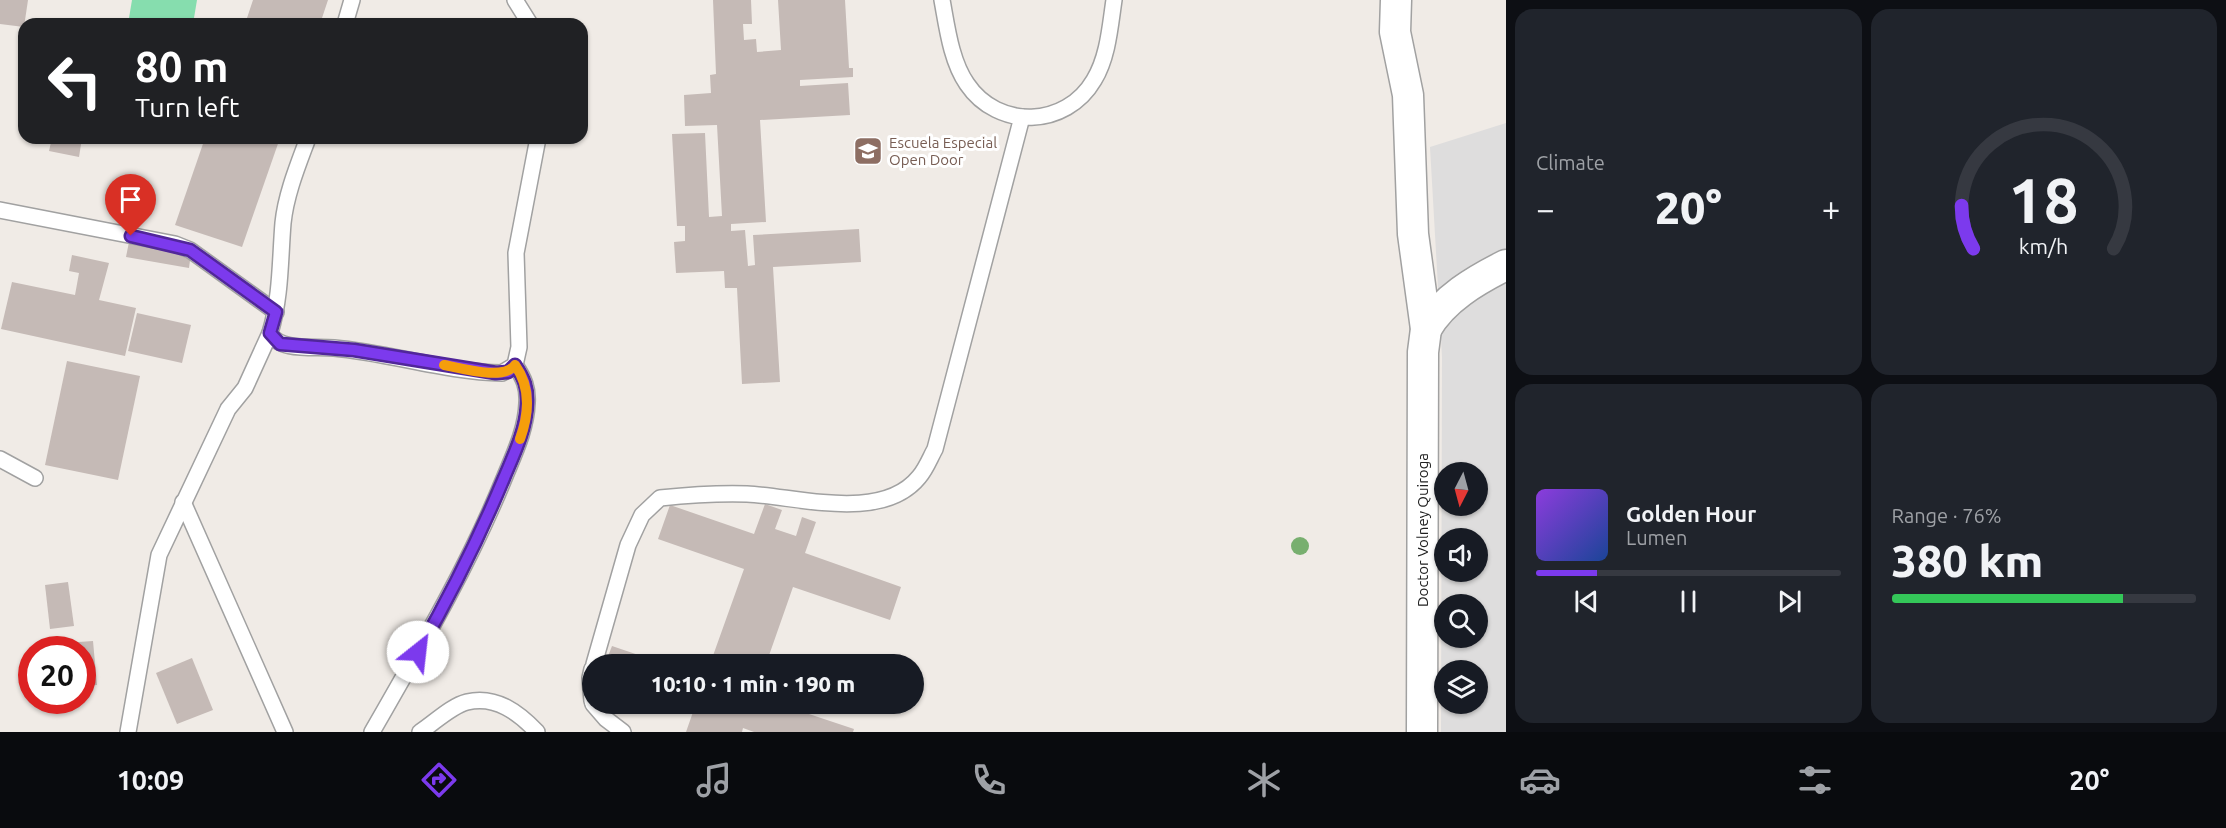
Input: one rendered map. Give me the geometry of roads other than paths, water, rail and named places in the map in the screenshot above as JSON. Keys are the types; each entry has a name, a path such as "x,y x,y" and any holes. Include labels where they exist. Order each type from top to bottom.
{"street":[{"name":"Doctor Volney Quiroga","path":"1396,0 1395,32 1408,95 1413,234 1426,329 1423,352 1422,732"},
{"path":"1426,329 1460,292 1506,265"}],"lane":[{"path":"347,18 352,0"},
{"path":"515,0 526,18"},
{"path":"942,0 954,52 968,86 996,108 1022,117 1040,118 1059,114 1087,92 1104,58 1114,0"},
{"path":"597,654 628,545 642,515 660,498 748,494 852,504 872,502 897,493 919,478 935,449 1022,117"},
{"path":"128,732 155,571 183,502 228,409 245,388 270,333 276,312 284,221 293,179 306,144"},
{"path":"270,333 276,342 284,345 354,350 496,373 508,372 515,365 519,347 516,253 537,144"},
{"path":"0,210 183,247 276,312"},
{"path":"372,732 429,632 481,531 521,435 527,393 526,382 515,365"},
{"path":"0,459 35,478"},
{"path":"183,502 285,732"},
{"path":"420,732 467,702 485,701 510,707 537,732"},
{"path":"602,714 623,732"}],"place":[{"name":"Escuela Especial Open Door","path":"868,151"}]}
